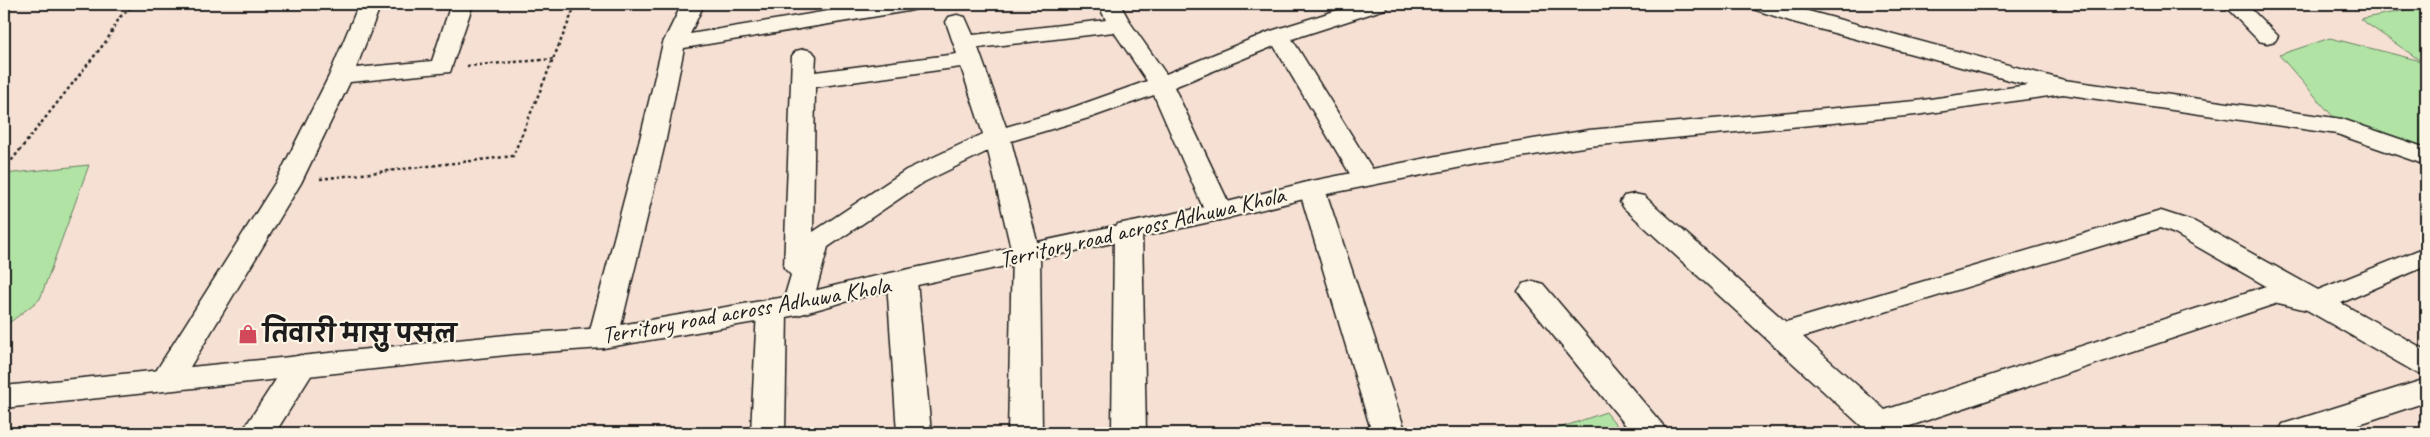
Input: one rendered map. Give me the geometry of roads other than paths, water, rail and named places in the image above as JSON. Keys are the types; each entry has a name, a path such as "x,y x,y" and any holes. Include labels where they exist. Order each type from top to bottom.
{"street":[{"path":"167,379 288,183 342,76 370,4"},
{"path":"342,76 442,67 462,4"},
{"path":"603,338 653,139 674,43 693,4"},
{"path":"674,43 908,4"},
{"path":"784,307 815,242 915,176 997,137 1083,112 1161,84 1279,36 1321,24 1377,4"},
{"path":"1761,4 1801,17 2064,87 2342,128 2426,158"},
{"path":"2234,4 2267,36"},
{"path":"765,433 784,307 804,68 1115,14 1161,84 1219,212"},
{"path":"1279,36 1366,178"},
{"path":"964,41 997,137 1026,253 1025,433"},
{"name":"Territory road across Adhuwa Khola","path":"4,397 516,344 603,338 784,307 862,288 1219,212 1312,189 1477,156 1589,138 1916,108 2064,87"},
{"path":"1312,189 1389,433"},
{"path":"1634,202 1884,428 2277,292 2316,302 2426,256"},
{"path":"1780,334 2161,218 2185,228 2426,364"},
{"path":"1128,230 1129,433"},
{"path":"902,281 914,433"},
{"path":"1533,291 1650,433"},
{"path":"258,433 301,366"},
{"path":"2295,433 2426,390"}],"place":[{"name":"तिवारी मासु पसल","path":"248,334"}]}
